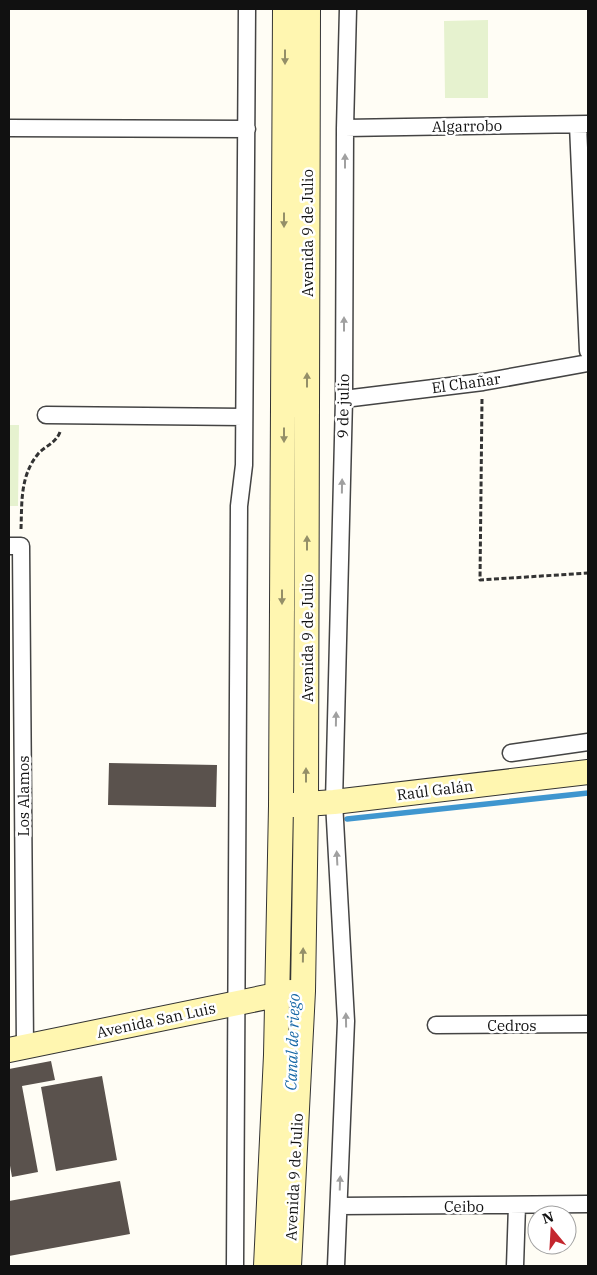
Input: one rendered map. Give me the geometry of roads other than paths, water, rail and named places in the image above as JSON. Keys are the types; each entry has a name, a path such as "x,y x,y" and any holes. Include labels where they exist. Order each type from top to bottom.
{"main road":[{"path":"266,1266 276,1065 280,806 285,9"},
{"name":"Avenida 9 de Julio","path":"289,1266 302,990 306,804 308,9"},
{"name":"Raúl Galán","path":"280,806 334,802 588,772"},
{"name":"Avenida San Luis","path":"17,1049 302,990"}],"street":[{"path":"235,1266 239,516 244,465 247,9"},
{"name":"9 de julio","path":"336,1266 346,1021 334,802 344,399 345,128 348,9"},
{"path":"583,124 588,351"},
{"name":"Algarrobo","path":"345,128 583,124"},
{"path":"9,128 247,129"},
{"name":"El Chañar","path":"344,399 482,382 588,363"},
{"path":"46,415 244,417"},
{"name":"Los Alamos","path":"15,546 17,1049"},
{"path":"511,752 588,742"},
{"name":"Cedros","path":"436,1025 588,1024"},
{"name":"Ceibo","path":"339,1206 588,1204"},
{"path":"515,1266 517,1205"}],"waterway":[{"name":"Canal de riego","path":"347,819 588,793"}]}
